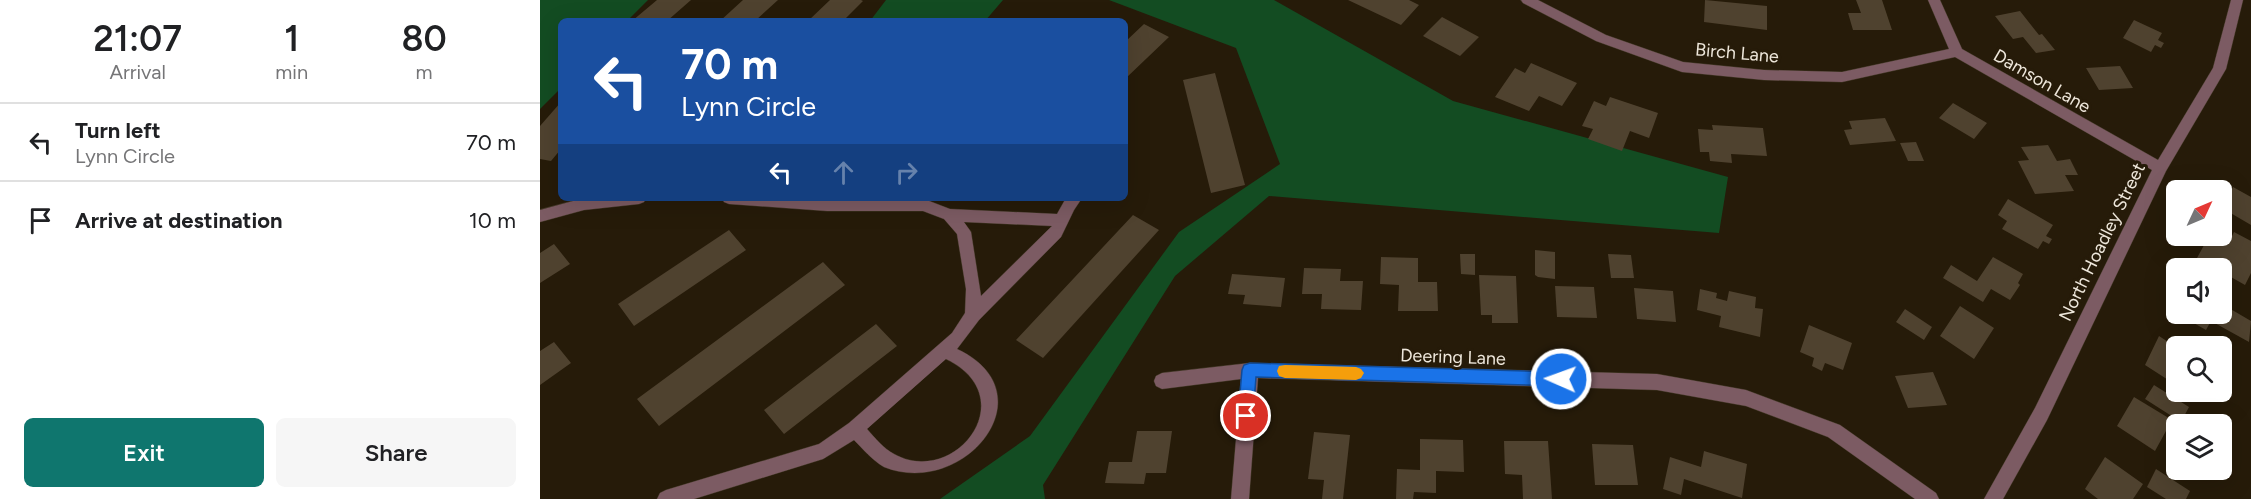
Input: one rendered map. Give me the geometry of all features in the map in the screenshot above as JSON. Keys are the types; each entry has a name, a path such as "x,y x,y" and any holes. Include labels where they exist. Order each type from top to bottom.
{"street":[{"name":"Birch Lane","path":"1527,0 1601,38 1682,67 1764,75 1842,77 1957,52"},
{"path":"1934,0 1957,52"},
{"name":"North Hoadley Street","path":"1993,499 2041,414 2160,168 2219,69 2237,0"},
{"name":"Damson Lane","path":"1957,52 2160,168"},
{"path":"540,216 592,201"},
{"path":"771,201 827,205 924,205 950,215 1062,220"},
{"path":"666,499 823,451 855,429 958,338 973,315 1056,233 1068,206 1073,201"},
{"path":"950,215 964,232 974,290 973,315"},
{"path":"855,429 892,463 913,469 937,468 960,459 977,443 989,426 993,410 987,388 968,363 943,350"},
{"path":"1240,499 1250,370"},
{"name":"Deering Lane","path":"1162,381 1250,370 1657,382 1746,398 1834,431 1930,499"}],"green space":[{"path":"540,0 648,0 630,18 558,18 558,91 540,109"},
{"path":"886,0 1003,0 988,18 872,18"},
{"path":"1109,0 1274,0 1453,101 1728,177 1719,233 1269,196 1175,276 1043,485 1045,499 940,499 1030,436 1179,232 1280,164 1236,48"}],"building":[{"path":"657,0 691,0 670,18 636,18"},
{"path":"743,0 778,0 758,18 723,18"},
{"path":"830,0 863,1 846,18 811,18"},
{"path":"1348,0 1409,0 1419,5 1401,25"},
{"path":"1705,0 1767,6 1767,30 1704,22"},
{"path":"1856,0 1882,0 1892,30 1853,30 1848,13 1861,13"},
{"path":"2020,11 2039,35 2042,34 2055,50 2036,53 2023,37 2013,39 1995,16"},
{"path":"1442,17 1479,37 1460,56 1423,36"},
{"path":"2134,20 2162,33 2158,40 2164,43 2161,48 2155,45 2151,52 2123,38"},
{"path":"1144,24 1169,37 1128,76 1128,39"},
{"path":"1531,63 1577,83 1562,106 1539,96 1529,111 1495,97 1515,68 1525,73"},
{"path":"2120,66 2133,88 2099,90 2086,68"},
{"path":"1215,73 1245,185 1211,193 1183,80"},
{"path":"1610,97 1658,113 1649,138 1630,131 1622,151 1588,139 1593,129 1582,126 1594,101 1606,106"},
{"path":"1953,103 1987,123 1974,139 1939,118"},
{"path":"558,105 558,153 551,161 540,159 540,126"},
{"path":"1885,118 1896,141 1850,145 1844,130 1852,129 1849,121"},
{"path":"1712,125 1763,128 1767,156 1731,154 1732,163 1710,161 1709,152 1700,152 1698,129 1713,130"},
{"path":"1916,142 1924,161 1908,161 1900,143"},
{"path":"2048,145 2057,161 2070,159 2078,175 2065,175 2074,191 2035,194 2018,161 2029,160 2021,147"},
{"path":"2233,187 2251,197 2251,225 2232,214"},
{"path":"2008,199 2053,225 2046,236 2052,239 2049,244 2043,241 2038,249 2002,229 2007,221 1998,215"},
{"path":"1133,215 1159,230 1043,358 1016,340"},
{"path":"729,230 746,250 634,326 618,304"},
{"path":"2234,232 2251,241 2251,273 2245,285 2232,278 2232,258 2197,258 2204,246 2232,246"},
{"path":"554,244 570,264 540,283 540,253"},
{"path":"1535,250 1555,252 1555,279 1535,275"},
{"path":"1460,254 1475,254 1475,275 1461,274"},
{"path":"1608,254 1631,255 1634,278 1611,278"},
{"path":"1381,257 1418,258 1418,282 1437,282 1438,311 1398,311 1399,285 1380,284"},
{"path":"1993,257 2023,274 2018,283 2020,285 2010,300 1991,289 1983,302 1943,278 1951,265 1977,281"},
{"path":"823,262 845,285 659,426 637,399"},
{"path":"1304,268 1341,269 1340,281 1363,281 1361,310 1321,309 1322,294 1302,294"},
{"path":"1232,274 1285,278 1281,307 1243,304 1245,295 1228,294"},
{"path":"1479,275 1516,276 1518,323 1492,323 1492,315 1481,315"},
{"path":"1555,286 1594,287 1597,318 1557,317"},
{"path":"1634,288 1673,291 1676,322 1637,319"},
{"path":"1700,289 1717,293 1716,298 1727,301 1729,291 1756,297 1755,308 1763,309 1760,337 1719,327 1721,316 1697,310"},
{"path":"1960,306 1994,328 1974,359 1940,336"},
{"path":"1905,309 1932,327 1924,340 1896,322"},
{"path":"2232,310 2251,321 2249,342 2216,324 2232,324"},
{"path":"876,324 897,346 784,434 764,410"},
{"path":"2196,324 2209,324 2206,330"},
{"path":"1809,325 1852,343 1843,370 1825,363 1822,371 1812,366 1814,358 1800,352"},
{"path":"2159,336 2166,341 2166,379 2145,365"},
{"path":"554,342 571,363 540,385 540,351"},
{"path":"1933,372 1947,405 1908,408 1895,376"},
{"path":"2154,385 2166,393 2166,402 2181,402 2189,407 2185,414 2168,414 2145,399"},
{"path":"2134,397 2166,416 2166,431 2155,451 2117,426"},
{"path":"1137,431 1172,431 1166,473 1146,473 1144,484 1105,483 1109,462 1132,462"},
{"path":"1314,432 1350,435 1343,499 1322,499 1324,480 1308,479"},
{"path":"1420,439 1463,440 1464,472 1436,471 1436,493 1414,492 1413,499 1396,499 1397,469 1420,470"},
{"path":"1504,441 1548,441 1552,499 1523,499 1522,475 1505,474"},
{"path":"1592,444 1633,445 1638,485 1595,485"},
{"path":"1704,451 1747,464 1742,498 1684,479 1681,495 1663,489 1670,457 1701,467"},
{"path":"2105,457 2143,484 2133,499 2098,499 2085,489"},
{"path":"2156,469 2166,475 2166,480 2173,480 2190,491 2186,499 2166,499 2147,487"}],"slow traffic":[{"path":"1285,371 1356,373"}],"route":[{"path":"1246,416 1250,370 1561,379"}]}
